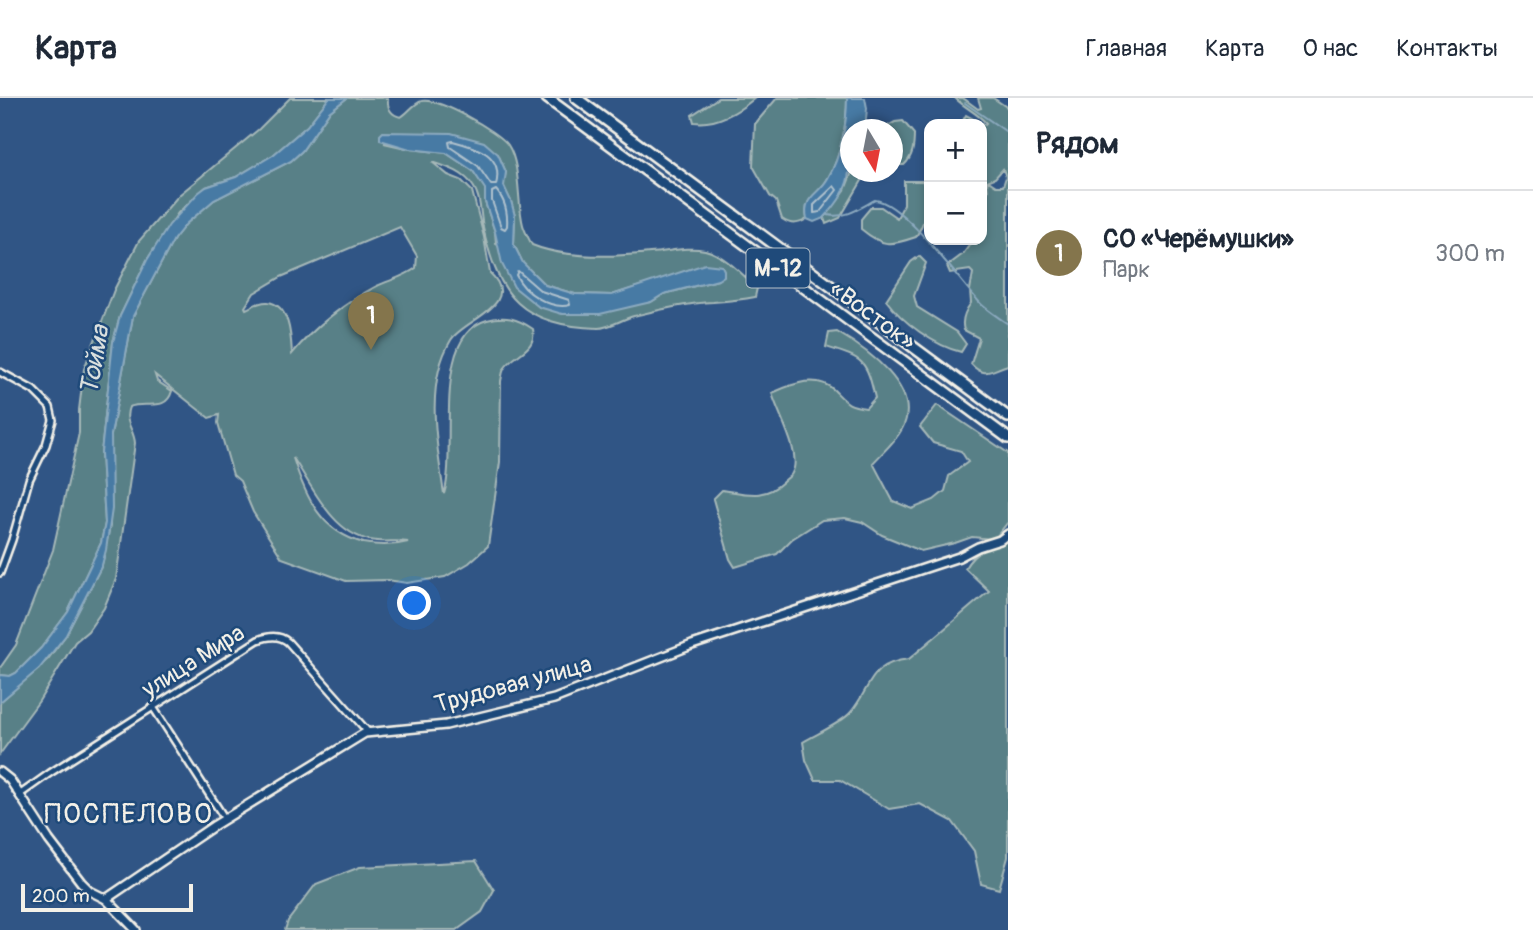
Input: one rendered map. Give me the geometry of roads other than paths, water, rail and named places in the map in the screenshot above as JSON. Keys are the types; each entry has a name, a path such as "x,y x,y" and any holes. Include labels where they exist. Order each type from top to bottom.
{"main road":[{"name":"«Восток»","path":"548,98 1008,438"},
{"name":"«Восток»","path":"576,98 1008,418"}],"street":[{"path":"0,372 33,390 50,407 53,420 46,445 29,480 1,570"},
{"name":"Трудовая улица","path":"106,899 225,819 368,732 446,724 554,699 692,645 959,557 971,549 1000,540 1008,534"},
{"name":"улица Мира","path":"19,795 258,640 276,636 288,642 368,732"},
{"path":"153,707 225,819"},
{"path":"0,772 7,777 81,882 95,895 106,899 136,930"}],"water":[{"path":"329,98 347,98 329,112 302,151 291,161 214,200 186,224 174,239 133,316 111,435 112,509 102,565 66,635 39,669 0,702 0,675 10,676 16,673 41,648 68,612 101,543 105,523 101,453 113,342 120,316 147,260 169,225 198,193 206,187 236,177 273,155 307,126"},
{"path":"847,98 865,98 866,119 846,118"},
{"path":"383,132 451,133 484,142 498,154 506,172 504,186 515,216 514,245 523,263 545,285 575,294 612,295 705,264 722,266 724,276 718,280 664,294 651,302 600,314 562,314 539,307 514,287 502,264 485,202 485,189 473,171 446,153 410,149 380,140"},
{"path":"840,150 840,182 846,182 845,187 834,207 824,218 814,222 807,219 807,205 824,184"}],"waterway":[{"path":"965,103 1008,133"},
{"path":"828,215 846,214 875,200 887,204 916,228 982,305 1008,324"}],"place":[{"name":"СО «Черёмушки»","path":"371,350"}],"district":[{"name":"ПОСПЕЛОВО","path":"129,813"}],"water label":[{"name":"Тойма","path":"94,360"}]}
